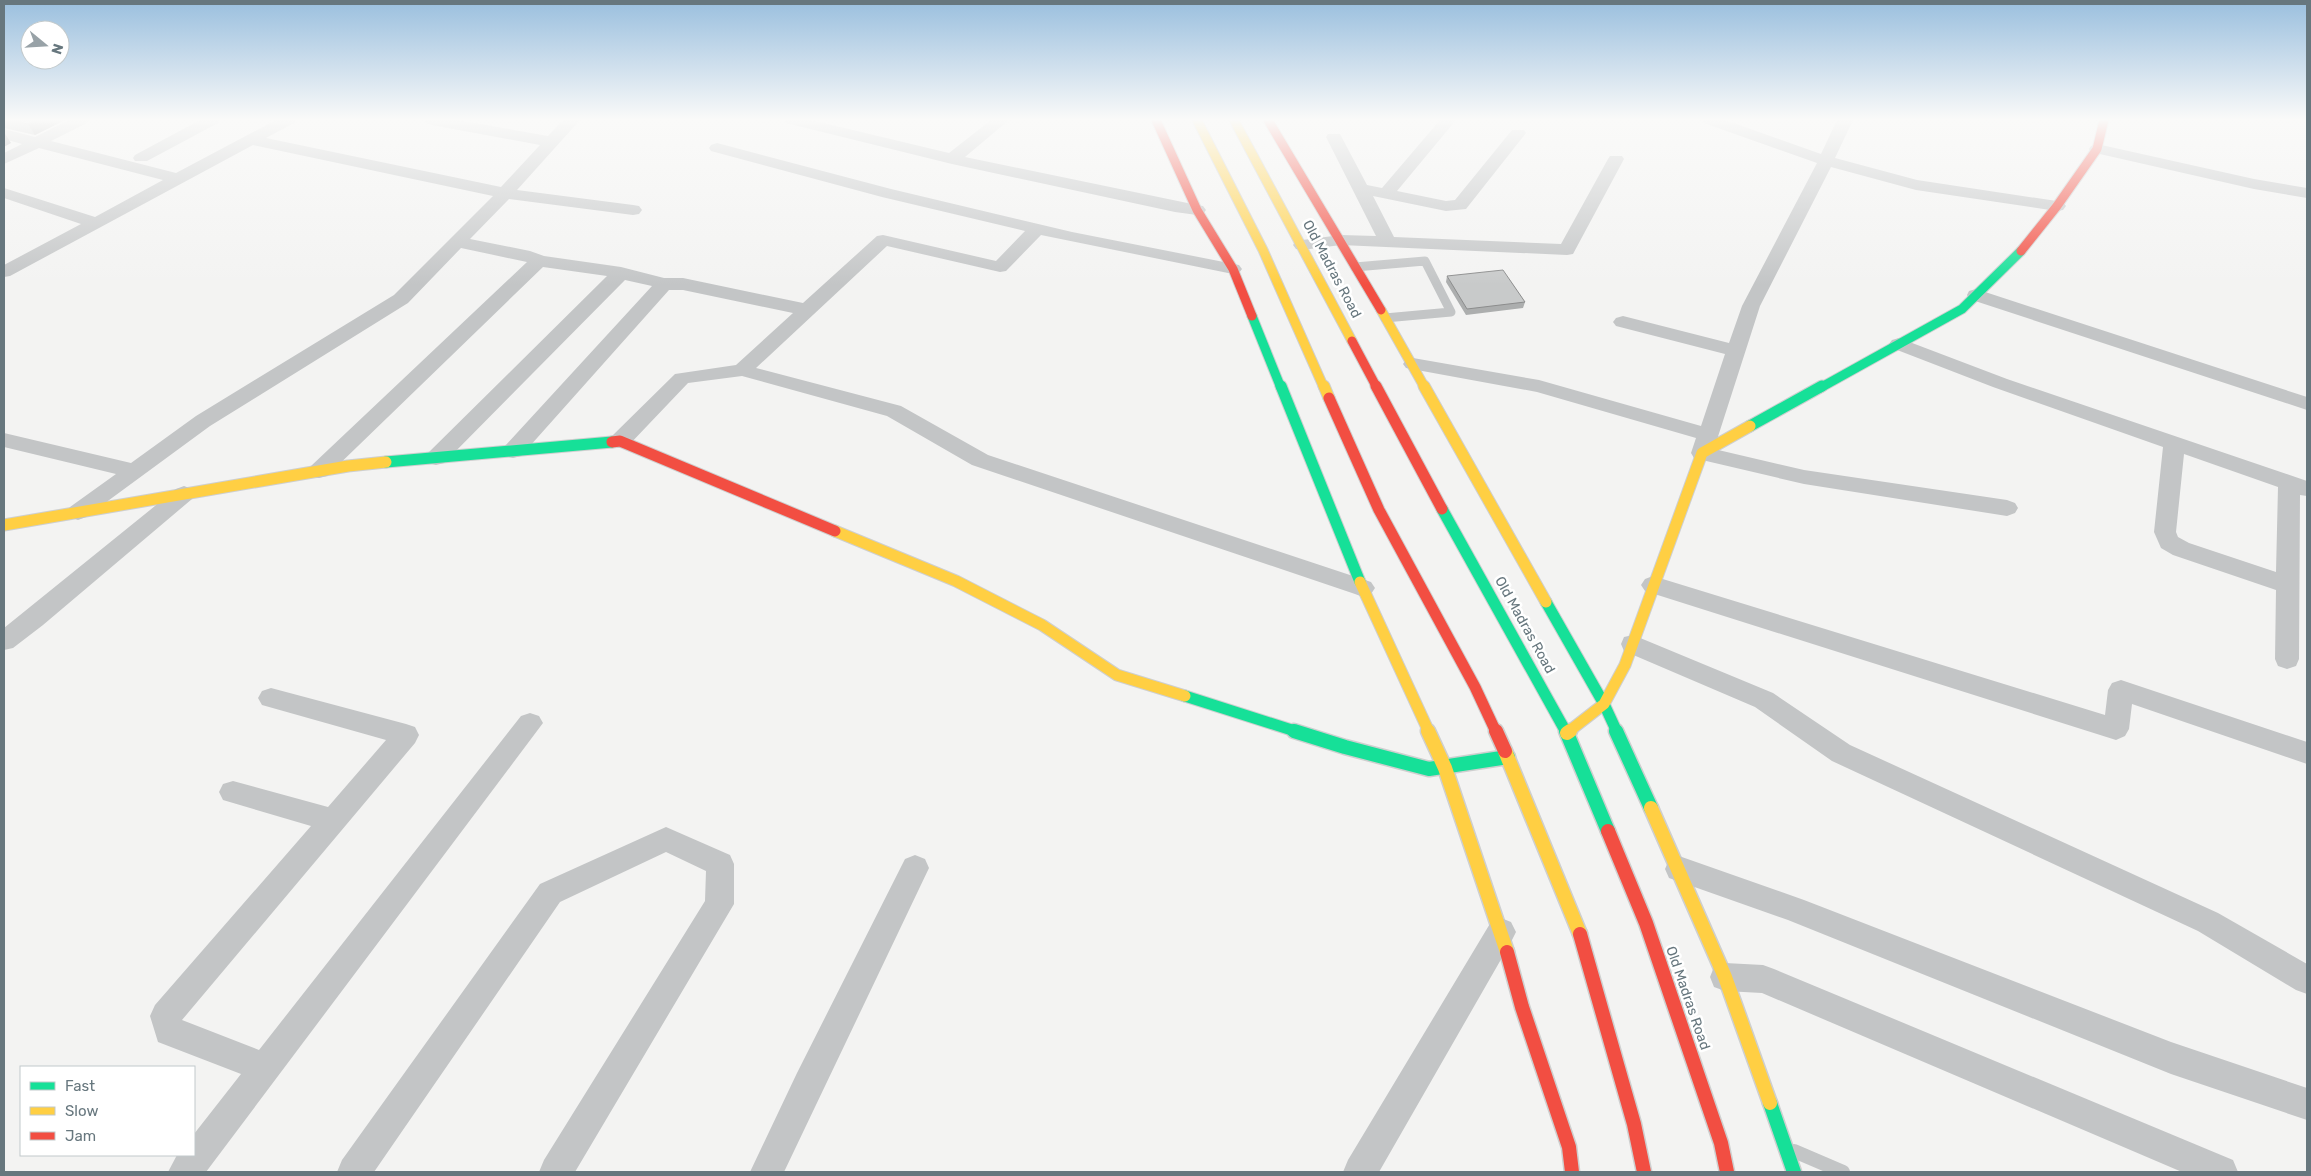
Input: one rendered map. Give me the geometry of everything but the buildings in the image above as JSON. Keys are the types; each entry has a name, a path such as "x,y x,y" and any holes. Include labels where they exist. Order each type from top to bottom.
{"main road":[{"path":"1181,175 1197,210 1233,269 1363,588 1445,768 1501,932 1522,1007 1569,1148 1572,1172"},
{"path":"1225,175 1263,250 1378,510 1475,687 1508,757 1578,928 1634,1124 1644,1172"},
{"name":"Old Madras Road","path":"1264,175 1441,508 1567,733 1646,923 1721,1143 1727,1172"},
{"path":"1301,175 1413,364 1604,704 1680,869 1725,977 1794,1172"},
{"path":"1567,733 1604,704 1625,665 1704,444 1899,344 1962,309 2026,246 2079,175"},
{"path":"8,527 78,512 348,466 620,441 956,581 1042,625 1117,675 1345,747 1429,770 1508,757"}],"street":[{"path":"163,175 179,179"},
{"path":"4,271 187,175"},
{"path":"421,175 505,192 633,210"},
{"path":"78,512 203,422 401,299 521,175"},
{"path":"819,175 1072,237 1233,269"},
{"path":"1024,175 1175,208 1197,210"},
{"path":"1354,175 1388,243"},
{"path":"1386,194 1402,175"},
{"path":"1361,189 1446,206 1460,206 1485,175"},
{"path":"1302,245 1341,240 1567,250 1607,175"},
{"path":"1704,444 1751,306 1819,175"},
{"path":"1876,175 1916,185 2057,206"},
{"path":"2213,175 2307,193"},
{"path":"4,193 97,223"},
{"path":"742,370 884,240 1000,268 1038,228"},
{"path":"458,242 530,256 539,261 621,273 664,284 683,284 807,310"},
{"path":"320,471 539,261"},
{"path":"436,458 621,273"},
{"path":"513,451 664,284"},
{"path":"1976,295 2307,404"},
{"path":"1623,322 1736,351"},
{"path":"1899,344 2000,383 2298,486 2288,585 2287,659"},
{"path":"1413,364 1538,386 1804,477 2007,508"},
{"path":"620,441 682,378 742,370 894,411 980,460 1363,588"},
{"path":"4,440 134,471"},
{"path":"2174,442 2165,532 2169,542 2181,549 2288,585"},
{"path":"4,641 34,619 184,494"},
{"path":"1653,585 2116,729 2120,690 2307,753"},
{"path":"1633,644 1764,700 1841,753 2208,922 2307,980"},
{"path":"266,1068 169,1031 166,1016 406,735 271,698"},
{"path":"186,1172 530,723"},
{"path":"233,792 334,820"},
{"path":"354,1172 550,893 666,839 720,864 719,904 556,1172"},
{"path":"767,1172 808,1084 915,868"},
{"path":"1680,869 1794,908 2171,1058 2307,1104"},
{"path":"1360,1172 1501,932"},
{"path":"1725,977 1763,979 2221,1172"}],"lane":[{"path":"1355,267 1425,261 1451,312 1385,318"},
{"path":"1786,1148 1843,1172"}],"traffic: fast":[{"path":"1750,426 1962,309 2021,251"},
{"path":"1252,316 1360,582"},
{"path":"386,462 612,442"},
{"path":"1442,509 1567,733 1608,831"},
{"path":"1546,602 1604,704 1651,808"},
{"path":"1185,696 1345,747 1429,769 1508,757"},
{"path":"1770,1103 1794,1172"}],"traffic: slow":[{"path":"1225,175 1263,250 1329,398"},
{"path":"1263,175 1352,341"},
{"path":"1381,310 1546,602"},
{"path":"1567,733 1604,704 1625,665 1702,453 1750,426"},
{"path":"4,525 348,466 386,462"},
{"path":"835,531 956,581 1042,625 1117,675 1185,696"},
{"path":"1360,582 1445,768 1507,952"},
{"path":"1505,751 1580,934"},
{"path":"1651,808 1725,977 1770,1103"}],"traffic: jam":[{"path":"1181,175 1197,210 1233,269 1252,316"},
{"path":"1301,175 1381,310"},
{"path":"2021,251 2079,175"},
{"path":"1352,341 1442,509"},
{"path":"1329,398 1379,510 1475,687 1505,751"},
{"path":"612,442 620,441 835,531"},
{"path":"1608,831 1646,923 1721,1143 1727,1172"},
{"path":"1580,934 1634,1124 1644,1172"},
{"path":"1507,952 1522,1007 1569,1147 1572,1172"}]}
